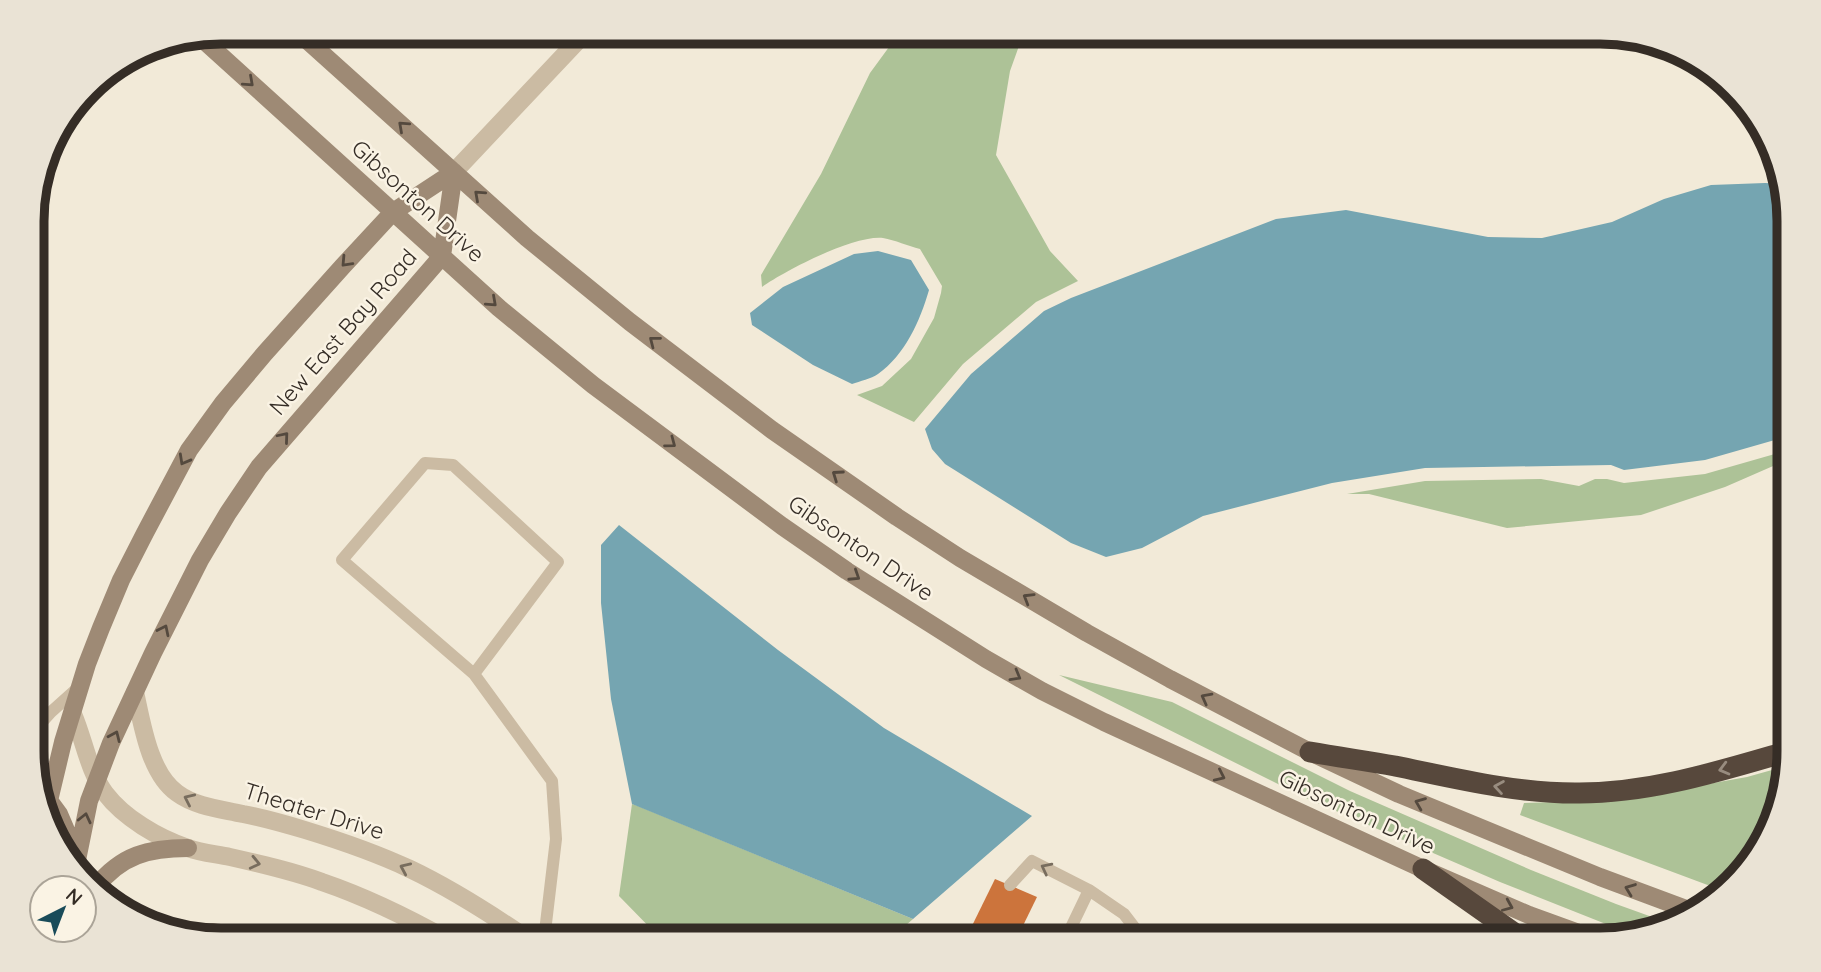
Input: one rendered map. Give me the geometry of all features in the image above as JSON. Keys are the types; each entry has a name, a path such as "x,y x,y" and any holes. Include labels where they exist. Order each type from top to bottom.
{"highway":[{"path":"1310,752 1513,789 1574,793 1645,788 1777,755"},
{"path":"1423,869 1507,928"}],"main road":[{"name":"Gibsonton Drive","path":"311,44 527,237 630,322 772,430 960,558 1087,633 1310,752 1399,794 1600,877 1683,908"},
{"name":"Gibsonton Drive","path":"208,45 499,308 593,385 782,526 916,615 1042,691 1104,722 1423,869 1565,928"},
{"name":"New East Bay Road","path":"48,789 96,640 121,580 189,450 265,353 393,212 454,172"},
{"name":"New East Bay Road","path":"77,855 96,780 135,692 200,559 259,467 442,256 454,172"},
{"path":"54,808 59,814 69,843"},
{"path":"102,882 119,864 132,857 148,851 188,848"}],"street":[{"path":"454,172 575,44"},
{"name":"Theater Drive","path":"135,692 156,766 176,793 205,806 274,821 360,848 410,869 466,899 511,928"},
{"path":"73,714 96,780 120,810 158,835 188,848 279,868 323,882 380,905 426,928"}],"lane":[{"path":"474,674 558,562 453,464 425,463 342,560 474,674 552,781 556,839 545,928"},
{"path":"44,720 80,686"},
{"path":"1010,886 1032,861 1089,890 1124,914 1135,928"},
{"path":"1071,928 1089,890"}],"green space":[{"path":"891,44 1020,44 1010,71 996,155 1050,251 1078,281 1036,302 963,364 914,422 857,395 882,386 911,359 934,318 942,286 920,249 883,238 855,242 821,255 762,287 761,275 821,174 870,73"},
{"path":"1777,453 1777,464 1725,487 1641,515 1507,528 1369,494 1347,494 1425,481 1541,479 1579,486 1595,479 1624,483 1705,474"},
{"path":"1059,675 1172,702 1350,791 1531,870 1657,919 1615,928 1500,882 1306,798"},
{"path":"1776,769 1768,808 1759,830 1733,868 1713,887 1520,815 1524,803 1618,800 1747,777"},
{"path":"632,804 913,919 903,928 650,928 619,896"}],"water":[{"path":"1773,183 1777,221 1777,439 1705,460 1624,470 1611,465 1425,468 1332,483 1203,516 1142,548 1106,557 1071,543 945,464 932,449 925,429 971,374 1044,311 1071,298 1276,219 1346,210 1488,237 1542,238 1612,222 1664,199 1711,185"},
{"path":"878,251 911,260 929,290 921,314 904,347 888,366 875,376 852,384 813,365 752,325 750,313 783,287 854,254"},
{"path":"619,525 778,650 884,728 1032,816 913,919 632,804 611,699 601,603 601,545"}],"building":[{"path":"995,879 1037,897 1022,928 971,928"}]}
